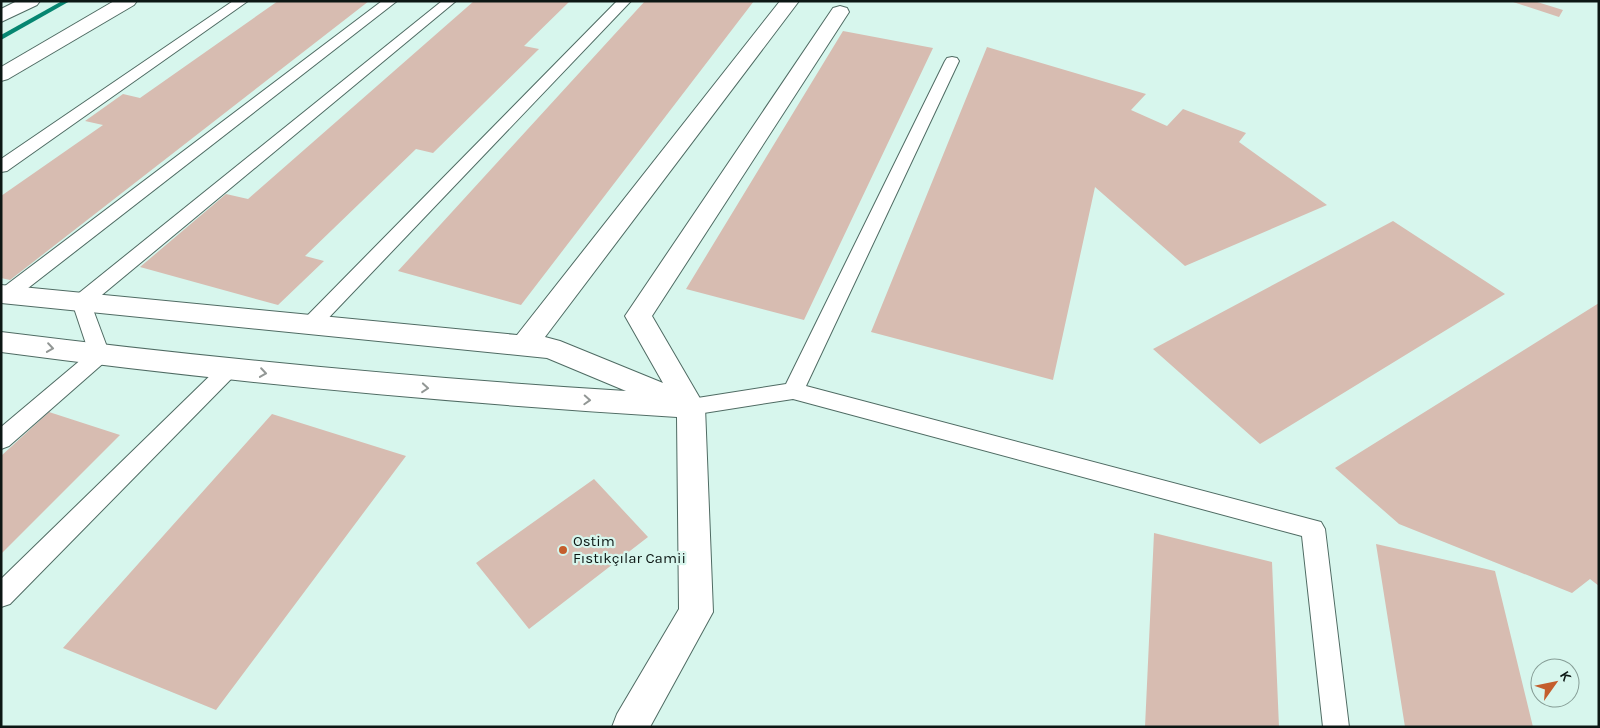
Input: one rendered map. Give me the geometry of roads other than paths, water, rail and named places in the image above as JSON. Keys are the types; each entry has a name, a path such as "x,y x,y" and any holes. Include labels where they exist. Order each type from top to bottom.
{"street":[{"path":"1,17 31,1"},
{"path":"1,75 128,1"},
{"path":"524,345 790,1"},
{"path":"630,727 696,612 691,406 638,316 840,12"},
{"path":"4,294 550,348 691,406"},
{"path":"1,342 274,375 538,398 691,406"}],"lane":[{"path":"1,167 242,1"},
{"path":"4,294 392,1"},
{"path":"1,440 100,355 81,302 450,1"},
{"path":"310,325 625,1"},
{"path":"793,391 952,61"},
{"path":"1,596 228,369"},
{"path":"691,406 793,391 1313,529 1336,727"}],"waterway":[{"path":"1,38 67,1"}],"place":[{"name":"Ostim Fıstıkçılar Camii","path":"563,550"}]}
